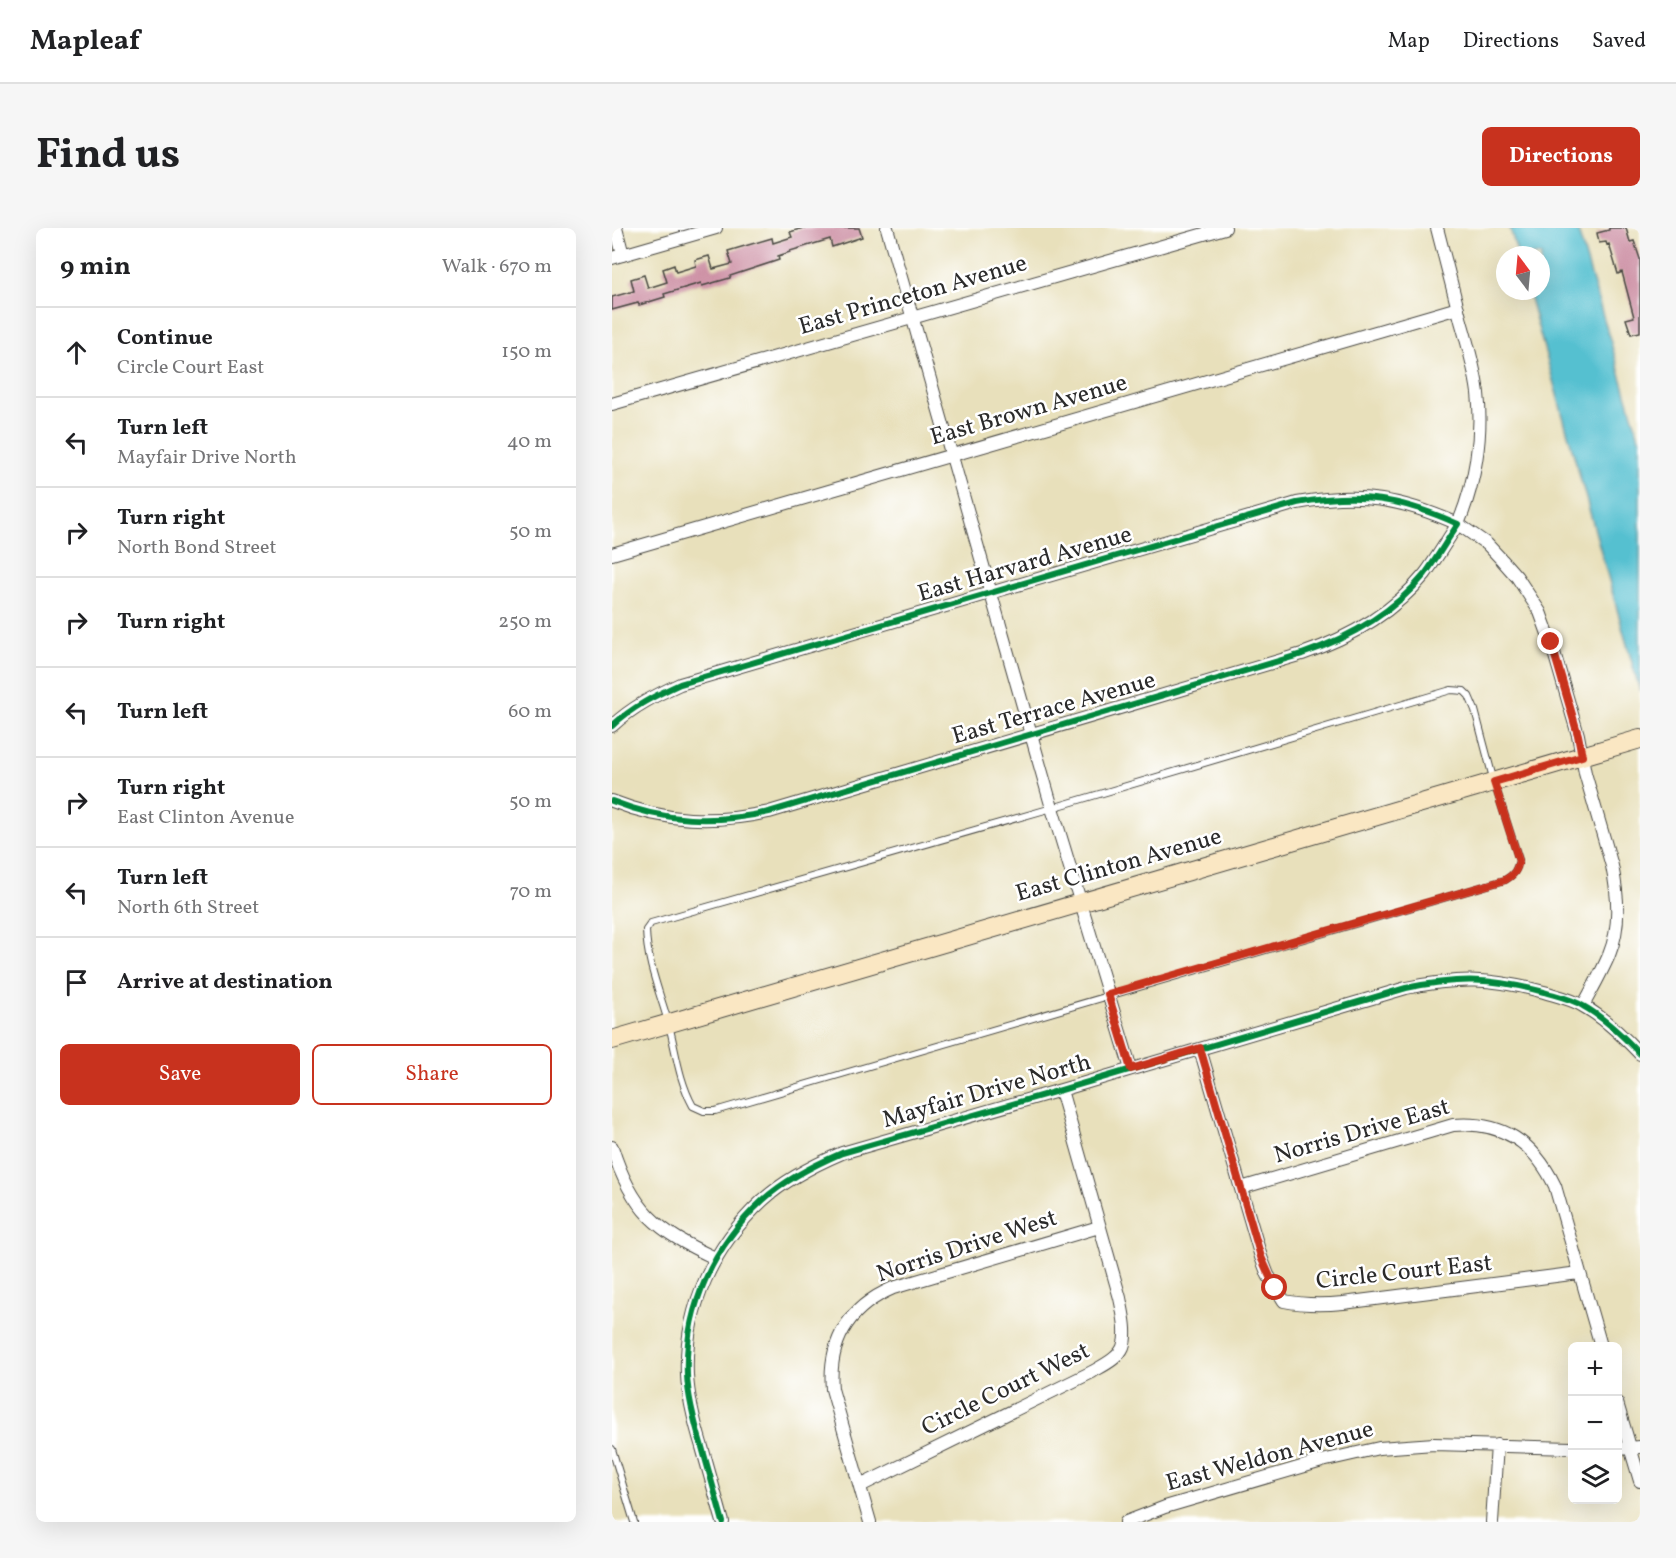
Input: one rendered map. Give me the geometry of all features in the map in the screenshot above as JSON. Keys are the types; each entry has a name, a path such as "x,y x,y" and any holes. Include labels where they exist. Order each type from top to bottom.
{"main road":[{"name":"East Clinton Avenue","path":"612,1040 1640,739"}],"street":[{"path":"616,228 618,257 716,228"},
{"path":"887,228 1052,808 1131,1069"},
{"name":"East Princeton Avenue","path":"612,404 1225,228"},
{"name":"East Terrace Avenue","path":"612,801 629,808 679,819 744,818 1302,654 1329,645 1372,621 1424,575 1458,524 1467,504 1472,484 1478,442 1478,391 1437,228"},
{"name":"East Brown Avenue","path":"612,554 1458,308"},
{"name":"East Harvard Avenue","path":"612,726 634,708 680,684 1298,503 1325,498 1355,497 1404,503 1458,524 1487,544 1517,577 1540,612 1548,634 1578,735 1585,773 1612,866 1617,898 1615,935 1610,954 1583,1006"},
{"name":"Mayfair Drive North","path":"723,1522 693,1414 687,1376 689,1330 700,1291 716,1258 732,1234 763,1200 797,1175 820,1163 842,1153 1407,988 1448,981 1505,982 1557,996 1583,1006 1615,1030 1640,1054"},
{"name":"Circle Court East","path":"1200,1048 1261,1257 1271,1281 1284,1301 1317,1305 1343,1304 1579,1273"},
{"name":"Circle Court West","path":"860,1486 1108,1363 1123,1349 1124,1316 1061,1090"},
{"name":"Norris Drive East","path":"1241,1188 1441,1128 1466,1124 1500,1130 1528,1148 1547,1170 1555,1186 1600,1342"},
{"path":"612,1147 626,1183 647,1215 672,1236 716,1258"},
{"name":"Norris Drive West","path":"870,1522 835,1403 831,1377 836,1344 842,1330 860,1308 881,1293 893,1288 1099,1227"},
{"path":"1622,1416 1635,1448 1640,1481"},
{"name":"East Weldon Avenue","path":"1126,1522 1165,1507 1322,1461 1379,1448 1425,1444 1568,1448"},
{"path":"1491,1522 1497,1445"}],"lane":[{"path":"1457,690 1464,691 1469,696 1476,710 1494,782 1519,861 1512,876 1505,880 710,1112 693,1106 684,1087 669,1023 649,960 646,930 651,923 1457,690"},
{"path":"612,1449 634,1522"}],"water":[{"path":"1510,228 1577,228 1640,441 1640,691 1531,300 1550,300 1550,246 1515,246"}],"building":[{"path":"803,228 859,228 862,237 832,247 830,239 790,251 778,256 779,260 730,276 730,278 702,286 701,283 664,294 665,297 639,305 638,303 612,310 612,297 634,291 631,279 644,275 648,288 667,282 663,269 674,265 676,272 696,266 695,260 709,256 713,269 732,264 728,251 772,238 773,243 792,237 790,232"},
{"path":"1609,228 1626,228 1630,242 1634,241 1640,259 1640,332 1631,334 1626,319 1634,317 1622,272 1618,274 1609,244 1599,243 1597,233 1609,230"}],"cycle path":[{"path":"612,726 636,707 680,684 1297,503 1341,498 1380,500 1417,508 1458,524 1425,574 1399,601 1353,632 1302,654 769,812 729,818 690,819 651,813 612,801"},
{"path":"723,1522 694,1420 689,1393 687,1350 691,1326 706,1279 730,1237 763,1200 781,1185 811,1168 842,1153 1406,988 1443,982 1475,981 1508,984 1569,1000 1598,1016 1640,1054"}],"route":[{"path":"1275,1288 1261,1257 1200,1048 1131,1069 1108,994 1505,880 1512,876 1519,861 1494,782 1582,756 1551,642"}]}
